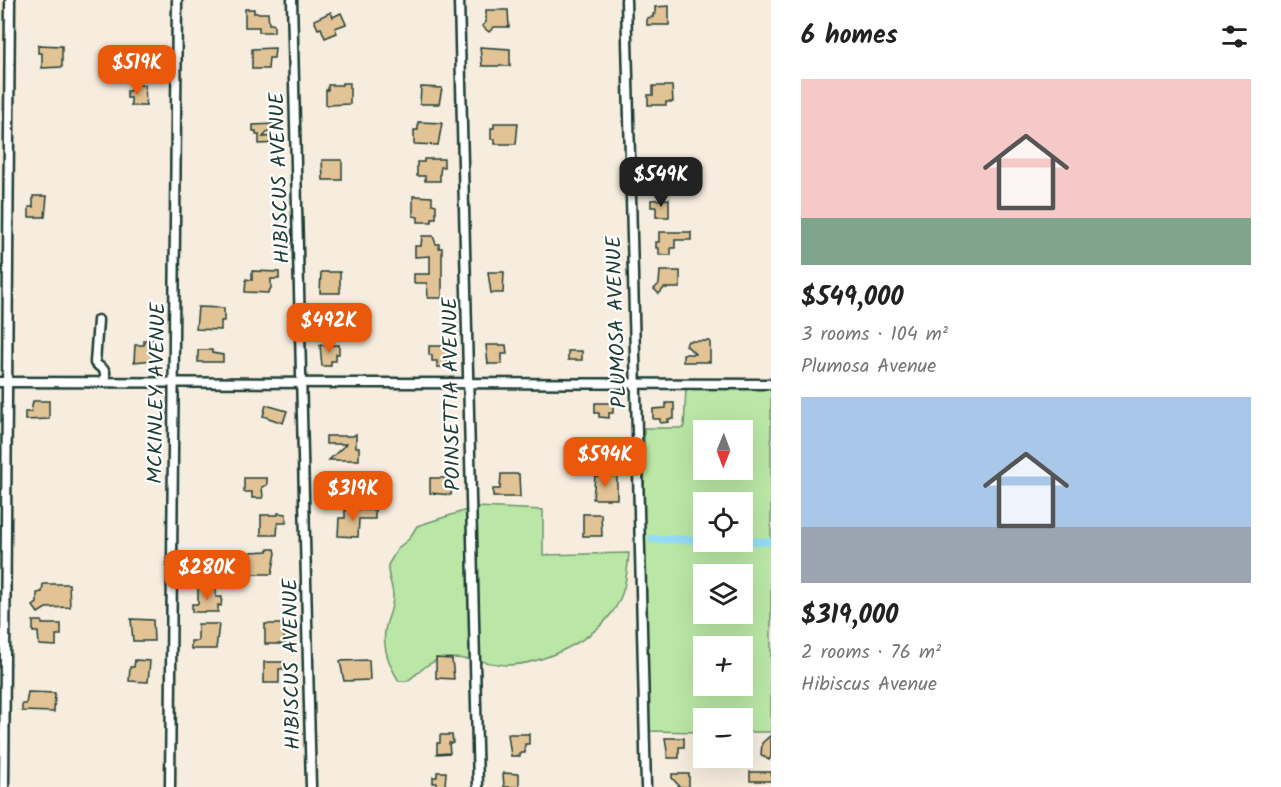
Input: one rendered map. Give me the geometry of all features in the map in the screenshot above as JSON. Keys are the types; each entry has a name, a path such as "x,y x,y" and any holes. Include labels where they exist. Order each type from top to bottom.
{"street":[{"path":"4,787 4,382 10,0"},
{"name":"MCKINLEY AVENUE","path":"170,787 177,0"},
{"name":"HIBISCUS AVENUE","path":"292,0 312,787"},
{"name":"POINSETTIA AVENUE","path":"459,0 478,787"},
{"name":"PLUMOSA AVENUE","path":"626,0 645,787"},
{"path":"98,320 95,363 105,371 105,382"},
{"path":"4,382 771,384"}],"green space":[{"path":"686,388 771,389 771,732 753,732 753,708 693,708 693,732 645,731 644,428 684,428"},
{"path":"476,507 543,510 543,555 629,553 626,577 616,607 591,634 549,656 534,661 506,665 457,658 436,660 407,681 399,681 388,659 385,643 386,627 393,599 388,565 398,548 409,539 417,526"}],"building":[{"path":"669,6 669,25 647,25 647,18 655,14 655,7"},
{"path":"245,9 254,9 254,13 268,13 269,24 274,24 274,32 259,32 259,27 245,27"},
{"path":"486,10 508,10 509,27 494,27 489,32 482,26 486,22"},
{"path":"331,12 333,17 341,13 346,24 335,28 337,33 325,38 321,28 318,29 314,20"},
{"path":"38,45 62,46 62,67 42,68 42,53 38,53"},
{"path":"480,47 510,49 510,66 482,66"},
{"path":"275,48 274,58 269,58 268,69 252,69 252,49"},
{"path":"342,83 350,83 350,104 326,105 328,85 342,85"},
{"path":"131,85 145,85 146,106 131,106 131,98 127,98 127,91 131,91"},
{"path":"653,86 672,86 673,102 666,102 666,105 648,105 648,95 653,95"},
{"path":"421,87 442,88 439,104 420,104"},
{"path":"418,122 442,123 438,145 414,144 414,130 418,130"},
{"path":"494,123 518,123 516,144 495,144 495,139 491,139 491,128 494,128"},
{"path":"275,124 263,137 277,136 277,143 259,144 259,135 253,131 253,125"},
{"path":"424,159 444,159 440,181 425,181 425,176 417,176 417,162 424,162"},
{"path":"322,160 342,160 342,180 323,180"},
{"path":"33,196 47,196 45,217 29,217 29,207 33,207"},
{"path":"413,196 432,197 432,204 436,205 436,218 432,218 432,222 418,222 418,217 413,216"},
{"path":"669,199 669,217 656,217 656,207 651,207 651,200"},
{"path":"659,232 691,232 691,240 675,240 675,248 671,248 671,255 659,255 656,242 659,242"},
{"path":"422,236 433,236 439,248 442,248 442,298 428,298 427,283 414,283 414,274 430,274 430,256 415,257 415,246 421,246"},
{"path":"252,271 279,272 279,279 271,279 271,288 268,293 245,292 246,279 252,280"},
{"path":"660,271 680,271 680,288 664,288 659,294 654,289 659,284"},
{"path":"321,272 340,272 340,293 320,293"},
{"path":"488,272 504,272 503,293 491,293"},
{"path":"198,307 224,308 221,330 196,329"},
{"path":"144,340 155,340 154,360 134,362 135,345 144,345"},
{"path":"688,341 710,341 710,362 683,362 683,354 695,354 686,345"},
{"path":"320,345 339,345 339,354 336,354 336,361 331,361 331,366 322,366"},
{"path":"486,345 506,345 507,354 502,354 502,364 488,364"},
{"path":"429,346 449,346 447,367 437,367 437,361 432,361 432,355 429,355"},
{"path":"198,350 212,350 212,353 223,355 223,362 198,362"},
{"path":"568,351 582,351 582,360 568,360"},
{"path":"33,401 49,401 49,419 25,420 25,412 31,412"},
{"path":"595,403 613,403 613,413 609,413 609,418 599,417 599,413 595,413"},
{"path":"666,403 674,403 674,419 660,423 660,419 653,419 653,409 666,408"},
{"path":"266,405 287,411 283,423 263,416"},
{"path":"356,434 359,460 329,460 346,444 326,444 326,436"},
{"path":"501,474 519,474 520,497 493,497 493,489 500,489"},
{"path":"595,476 617,476 617,499 593,499"},
{"path":"244,478 267,478 267,485 262,487 263,498 252,498 252,492 244,492"},
{"path":"430,478 453,478 451,495 430,493"},
{"path":"345,510 375,510 375,519 359,519 358,537 338,536 339,518 345,518"},
{"path":"278,513 286,514 286,523 278,523 277,535 261,535 261,515 278,515"},
{"path":"583,514 601,514 602,536 583,536"},
{"path":"268,549 275,549 276,553 272,574 245,574 245,559 251,559 251,552 268,551"},
{"path":"43,584 69,584 70,607 46,608 38,613 33,606 37,603 37,593 42,592"},
{"path":"198,587 216,587 216,597 222,597 221,606 218,605 218,612 192,612 192,604 198,604"},
{"path":"131,619 153,620 154,641 133,641"},
{"path":"33,621 42,621 42,624 61,624 61,635 56,635 56,646 39,645 38,632 33,632"},
{"path":"198,624 219,624 216,649 191,649 191,641 198,641"},
{"path":"265,624 283,624 285,644 265,644"},
{"path":"436,658 452,659 454,679 436,678"},
{"path":"135,660 150,661 148,682 129,681 130,667 134,667"},
{"path":"369,660 370,680 344,681 340,661"},
{"path":"264,662 283,662 283,669 279,669 279,683 264,683"},
{"path":"28,692 55,693 54,712 22,711 22,704 26,704"},
{"path":"508,734 529,734 529,744 525,744 525,753 520,753 520,756 511,756"},
{"path":"440,735 452,735 453,743 449,743 450,753 437,754"},
{"path":"771,735 769,760 761,755 762,743"},
{"path":"665,738 684,738 684,747 679,747 679,758 668,758"},
{"path":"437,772 446,772 445,787 437,787 437,783 433,783 433,777 437,777"},
{"path":"750,772 771,772 771,781 750,781"},
{"path":"503,773 519,774 519,787 504,787"},
{"path":"672,774 689,774 689,787 680,787 672,778"}],"waterway":[{"path":"652,539 693,540"},
{"path":"753,541 771,542"}]}
